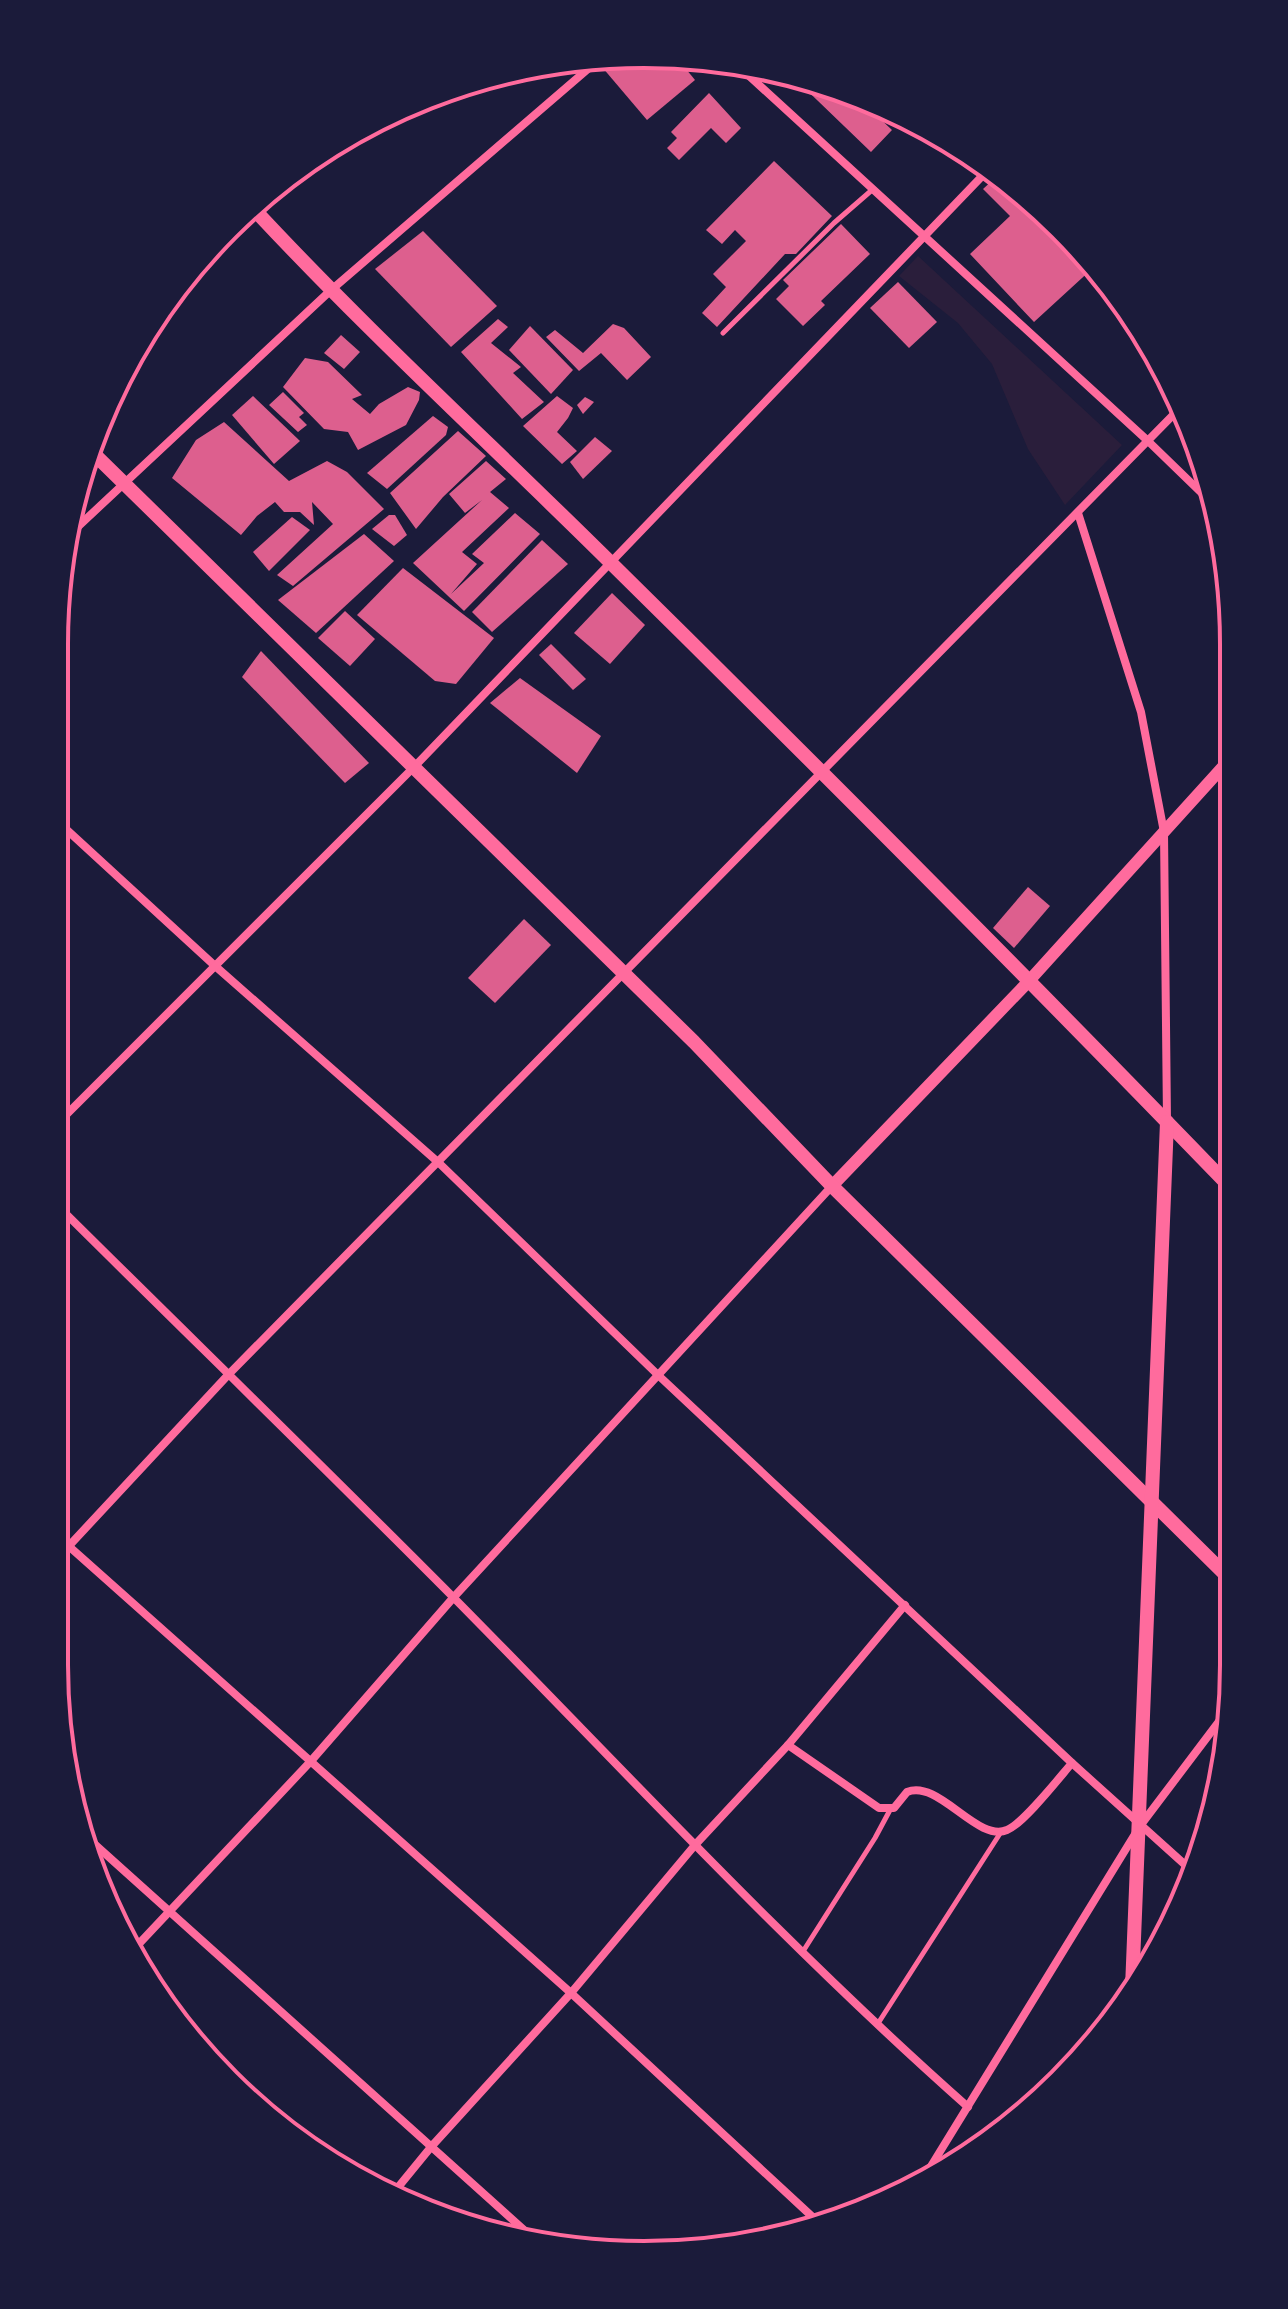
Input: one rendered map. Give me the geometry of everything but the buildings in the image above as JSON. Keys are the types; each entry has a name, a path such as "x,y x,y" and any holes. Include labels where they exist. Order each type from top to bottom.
{"main road":[{"path":"260,215 330,291 611,562 821,771 1220,1177"},
{"path":"99,459 694,1042 832,1186 1220,1569"},
{"path":"1133,1969 1167,1122"}],"street":[{"path":"81,524 330,291 585,71"},
{"path":"752,78 1198,490"},
{"path":"68,1113 413,768 981,177"},
{"path":"811,2216 571,1993 69,1547 228,1375 1172,416"},
{"path":"1078,513 1141,712 1164,832 1167,1122"},
{"path":"140,1943 311,1761 453,1598 832,1186 1028,982 1220,770"},
{"path":"68,831 214,965 439,1163 658,1375 1184,1864"},
{"path":"68,1216 453,1598 802,1953 876,2025 968,2107"},
{"path":"399,2186 571,1993 695,1845 788,1745 905,1605"},
{"path":"933,2164 1140,1826 1217,1725"},
{"path":"788,1745 879,1808 890,1810 907,1792 922,1790 987,1828 1001,1832 1015,1825 1072,1763"},
{"path":"98,1847 521,2227"}],"lane":[{"path":"723,333 872,189"},
{"path":"802,1953 890,1810"},
{"path":"876,2025 1001,1832"}],"shaded area":[{"path":"918,256 1122,445 1065,505 1028,449 992,364 958,323 899,276"}]}
